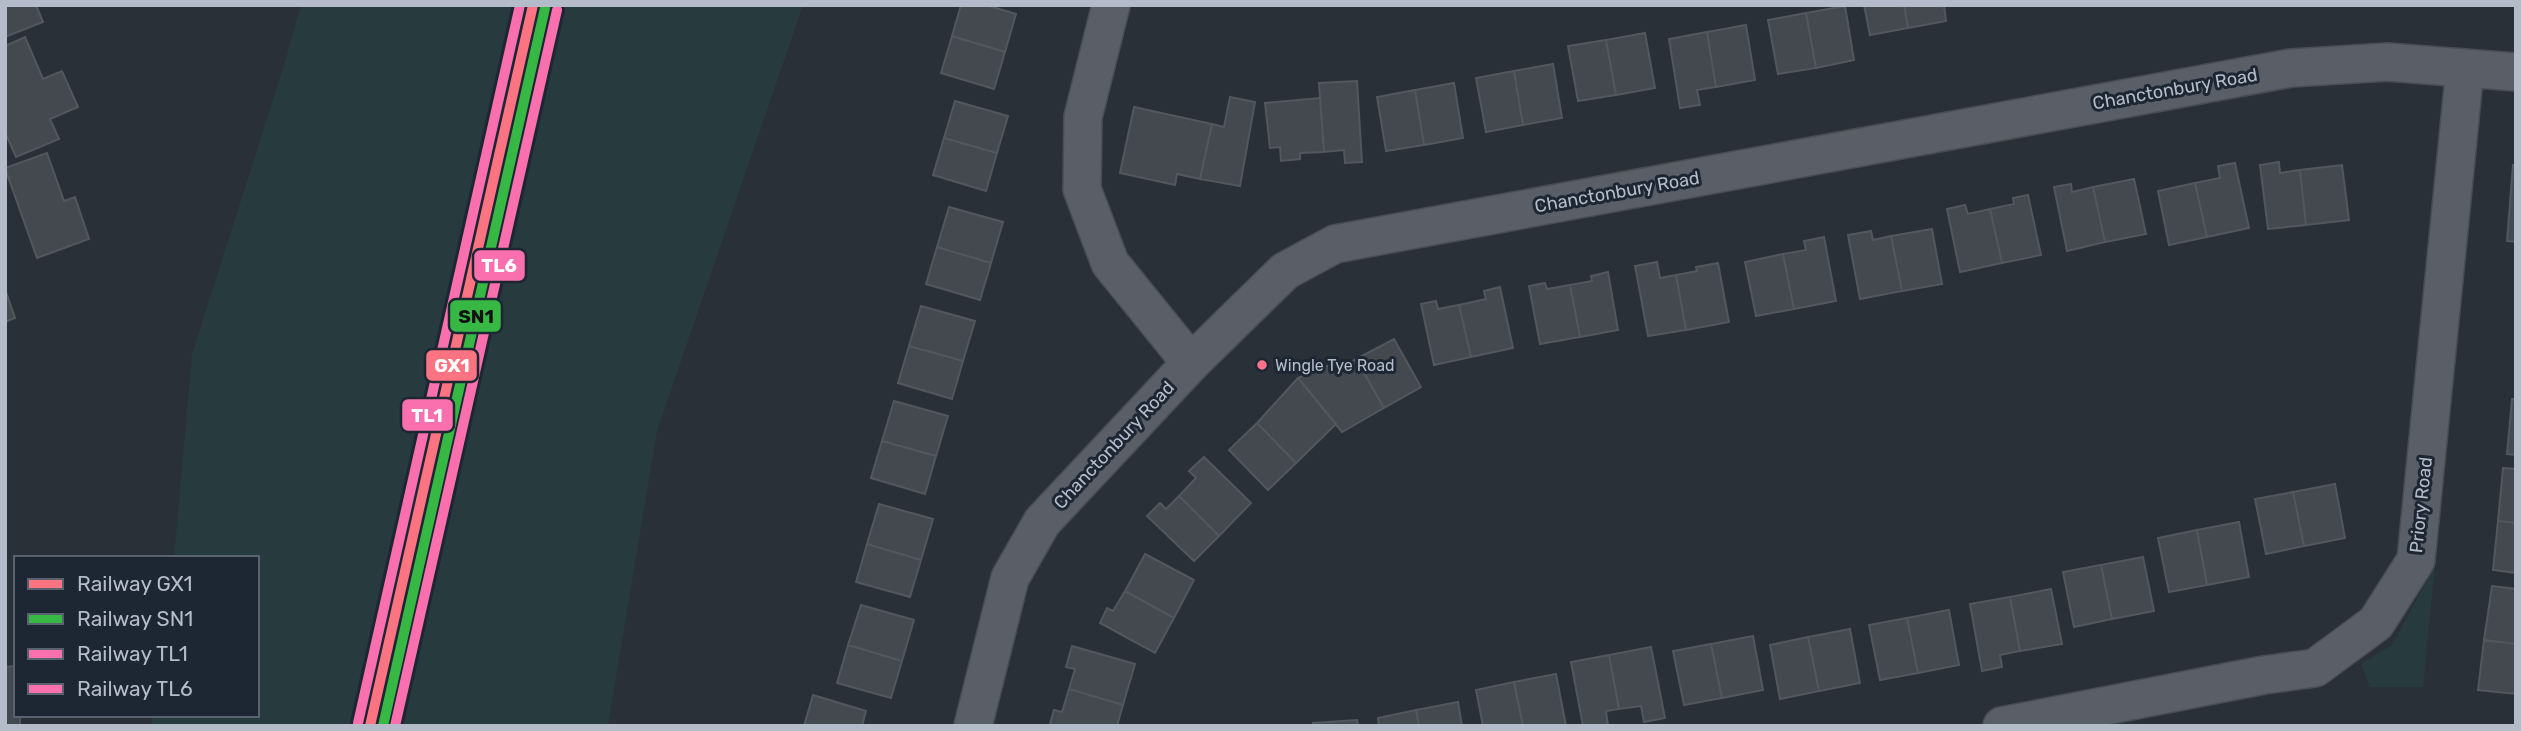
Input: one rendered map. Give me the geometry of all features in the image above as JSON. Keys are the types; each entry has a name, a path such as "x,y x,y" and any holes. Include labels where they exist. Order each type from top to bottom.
{"street":[{"path":"1111,5 1083,117 1082,189 1110,263 1191,363"},
{"name":"Chanctonbury Road","path":"973,726 1010,578 1042,522 1191,363 1285,271 1335,244 2291,68 2387,62 2516,72"},
{"name":"Priory Road","path":"2002,726 2264,674 2315,668 2376,623 2416,560 2465,68"}],"green space":[{"path":"301,5 803,5 657,431 608,726 151,726 153,717 259,717 259,556 174,556 192,354"},
{"path":"2435,566 2423,687 2370,687 2361,664 2392,645"}],"building":[{"path":"5,5 36,5 43,22 5,37"},
{"path":"961,5 986,5 1016,14 1005,52 952,36"},
{"path":"1864,5 1904,5 1908,28 1870,35"},
{"path":"1904,5 1944,5 1946,21 1908,28"},
{"path":"1845,6 1854,60 1816,68 1806,13"},
{"path":"1806,13 1816,68 1778,74 1768,20"},
{"path":"1746,25 1755,80 1716,87 1707,32"},
{"path":"1707,32 1716,87 1697,90 1700,105 1680,108 1669,39"},
{"path":"1645,33 1655,88 1616,95 1606,40"},
{"path":"952,36 1005,52 994,89 941,73"},
{"path":"25,37 43,79 62,71 78,107 50,119 59,139 16,157 5,132 5,46"},
{"path":"1606,40 1616,95 1578,101 1568,46"},
{"path":"1553,64 1562,118 1523,125 1514,71"},
{"path":"1514,71 1523,125 1486,132 1476,78"},
{"path":"1357,81 1362,162 1345,163 1344,150 1324,152 1319,83"},
{"path":"1454,83 1463,138 1424,145 1415,90"},
{"path":"1415,90 1424,145 1386,151 1377,97"},
{"path":"1230,97 1255,102 1240,186 1200,179 1212,124 1224,127"},
{"path":"1320,98 1324,152 1300,153 1300,159 1281,161 1280,147 1270,148 1265,103"},
{"path":"955,101 1008,116 997,153 944,138"},
{"path":"1134,107 1212,124 1200,179 1177,174 1175,185 1120,173"},
{"path":"944,138 997,153 986,191 933,175"},
{"path":"47,153 64,201 75,197 89,239 37,258 5,168"},
{"path":"2279,162 2280,173 2300,170 2306,225 2268,229 2260,165"},
{"path":"2235,163 2249,228 2207,237 2195,183 2220,178 2218,166"},
{"path":"2342,165 2349,220 2306,225 2300,170"},
{"path":"2513,165 2516,166 2516,242 2507,241"},
{"path":"2134,179 2146,234 2105,242 2093,187"},
{"path":"2195,183 2207,237 2169,245 2158,191"},
{"path":"2071,184 2072,192 2093,187 2105,242 2067,251 2054,187"},
{"path":"2028,195 2041,255 2002,263 1990,209 2014,204 2013,198"},
{"path":"1965,205 1968,214 1990,209 2002,263 1960,272 1947,209"},
{"path":"949,207 1003,222 991,263 937,247"},
{"path":"1932,229 1942,284 1902,291 1891,236"},
{"path":"1871,231 1873,240 1891,236 1902,291 1860,299 1848,235"},
{"path":"1824,237 1836,301 1794,309 1783,254 1806,250 1804,241"},
{"path":"937,247 991,263 980,300 926,284"},
{"path":"1783,254 1794,309 1756,316 1745,262"},
{"path":"1657,262 1660,278 1676,275 1686,330 1648,336 1635,266"},
{"path":"1718,263 1729,322 1686,330 1676,275 1697,271 1696,267"},
{"path":"1608,272 1618,330 1580,337 1570,285 1592,281 1591,276"},
{"path":"1545,283 1547,289 1570,285 1580,337 1540,344 1529,286"},
{"path":"1500,287 1513,348 1471,357 1459,305 1486,299 1484,291"},
{"path":"5,289 15,318 5,322"},
{"path":"1436,301 1438,309 1459,305 1471,357 1434,365 1421,304"},
{"path":"921,306 975,321 963,361 909,346"},
{"path":"1394,339 1421,387 1384,408 1356,359"},
{"path":"909,346 963,361 952,399 898,383"},
{"path":"1356,359 1384,408 1342,432 1298,378 1335,363 1340,369"},
{"path":"1298,378 1336,424 1296,463 1257,423"},
{"path":"2512,399 2516,399 2516,455 2507,454"},
{"path":"894,401 948,416 936,456 882,441"},
{"path":"1257,423 1296,463 1268,490 1229,450"},
{"path":"882,441 936,456 925,494 871,478"},
{"path":"1204,457 1251,503 1219,536 1179,496 1196,478 1189,471"},
{"path":"2503,468 2516,469 2516,523 2498,521"},
{"path":"2335,484 2345,538 2304,546 2293,492"},
{"path":"2293,492 2304,546 2266,554 2255,499"},
{"path":"1179,496 1219,536 1194,561 1147,516 1160,503 1166,509"},
{"path":"879,504 933,519 921,560 867,544"},
{"path":"2498,521 2516,523 2516,573 2493,570"},
{"path":"2239,522 2249,577 2207,585 2197,530"},
{"path":"2197,530 2207,585 2169,592 2158,538"},
{"path":"867,544 921,560 910,597 856,582"},
{"path":"1145,554 1194,580 1174,618 1125,591"},
{"path":"2143,557 2154,611 2112,619 2101,565"},
{"path":"2101,565 2112,619 2074,627 2063,572"},
{"path":"2492,586 2516,589 2516,644 2484,640"},
{"path":"2051,589 2062,644 2020,651 2010,597"},
{"path":"1125,591 1174,618 1155,653 1100,623 1107,608 1113,611"},
{"path":"2010,597 2020,651 2000,655 2002,667 1982,671 1970,604"},
{"path":"861,605 914,620 902,661 848,645"},
{"path":"1949,610 1959,665 1918,673 1907,618"},
{"path":"1907,618 1918,673 1880,680 1869,625"},
{"path":"1850,629 1860,683 1819,691 1808,637"},
{"path":"1753,636 1763,690 1722,698 1711,644"},
{"path":"1808,637 1819,691 1780,699 1770,645"},
{"path":"2484,640 2516,644 2516,694 2478,690"},
{"path":"1711,644 1722,698 1684,705 1673,651"},
{"path":"848,645 902,661 891,698 837,683"},
{"path":"1072,646 1135,664 1123,705 1069,689 1075,669 1066,667"},
{"path":"1651,647 1665,718 1644,722 1641,706 1619,709 1609,655"},
{"path":"1609,655 1619,709 1606,711 1608,726 1583,726 1571,662"},
{"path":"14,666 14,717 20,717 20,726 5,726 5,667"},
{"path":"1556,674 1566,726 1523,726 1514,682"},
{"path":"1514,682 1523,726 1483,726 1476,690"},
{"path":"1069,689 1123,705 1117,726 1050,724 1054,710 1062,712"},
{"path":"813,695 866,711 862,726 804,726"},
{"path":"1458,702 1462,726 1419,726 1416,710"},
{"path":"1416,710 1419,726 1379,726 1378,718"},
{"path":"1357,720 1358,726 1313,726 1313,723"}],"rail line":[{"name":"TL1","path":"358,723 520,5"},
{"name":"GX1","path":"370,726 533,5"},
{"name":"SN1","path":"383,726 545,8"},
{"name":"TL6","path":"395,726 557,10"}],"place":[{"name":"Wingle Tye Road","path":"1262,365"}]}
